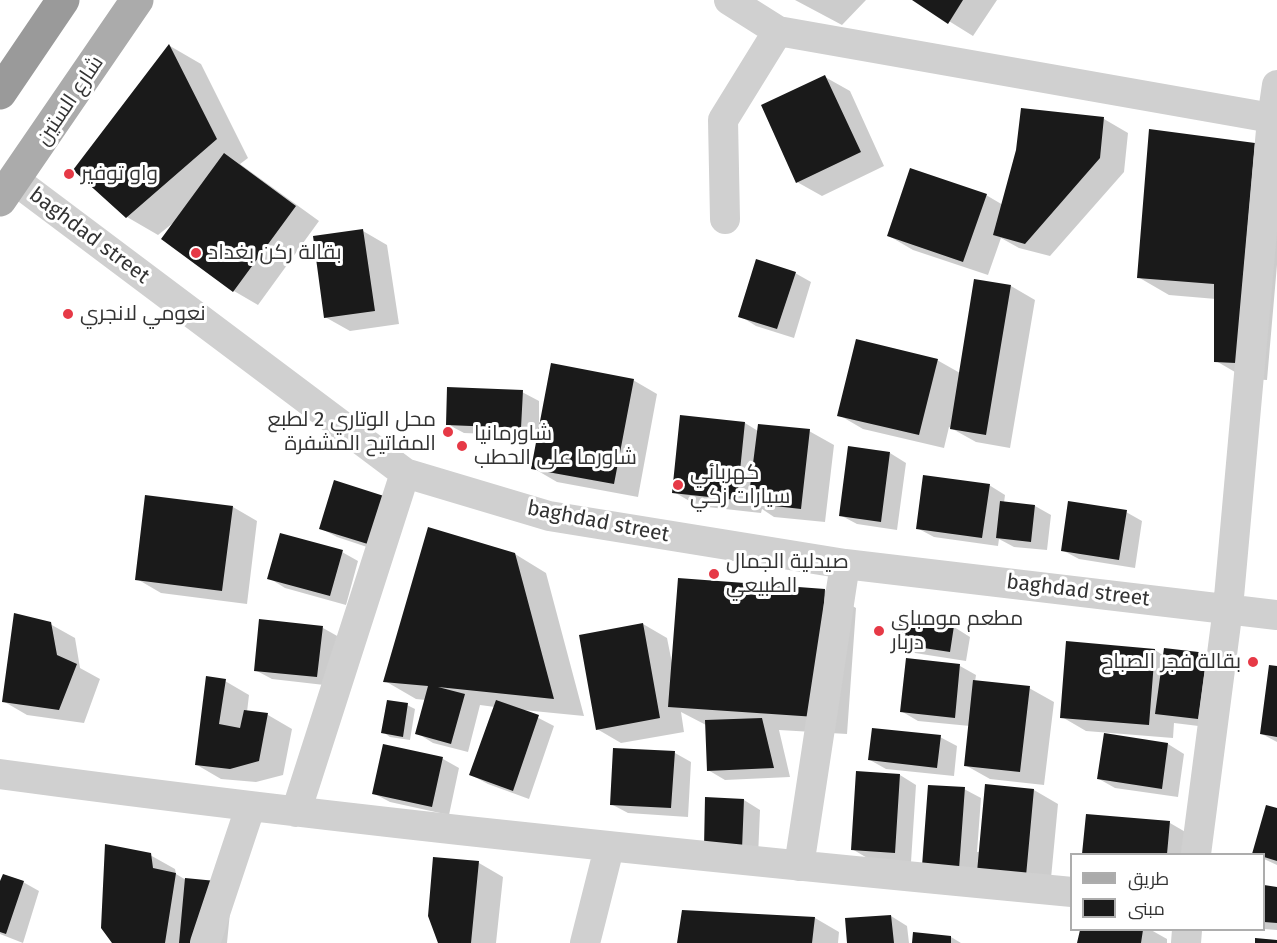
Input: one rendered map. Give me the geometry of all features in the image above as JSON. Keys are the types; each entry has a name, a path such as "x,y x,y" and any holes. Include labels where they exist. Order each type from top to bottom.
{"highway":[{"path":"0,93 63,0"}],"main road":[{"name":"شارع الستين","path":"8,191 137,0"}],"street":[{"path":"729,0 778,31 1274,119"},
{"path":"725,219 723,120 778,31"},
{"path":"1196,853 1228,608 1277,85"},
{"name":"baghdad street","path":"8,191 405,473 549,516 845,564 1277,615"},
{"path":"296,812 405,473"},
{"path":"799,866 845,564"},
{"path":"0,774 250,808 609,848 1070,892"},
{"path":"205,943 250,808"},
{"path":"585,943 609,848"}],"building":[{"path":"912,0 963,0 948,24"},
{"path":"169,44 217,139 126,218 73,170"},
{"path":"825,75 861,152 796,183 761,105"},
{"path":"1021,108 1104,117 1100,158 1025,244 993,235 1016,150"},
{"path":"1149,129 1255,143 1236,363 1214,362 1214,284 1137,278"},
{"path":"224,153 296,206 233,292 161,239"},
{"path":"910,168 987,194 963,262 887,236"},
{"path":"363,229 375,311 324,318 313,236"},
{"path":"756,259 796,272 777,329 738,317"},
{"path":"974,279 1011,285 986,435 950,429"},
{"path":"856,339 938,359 919,435 837,416"},
{"path":"551,363 634,379 614,484 531,469"},
{"path":"447,387 523,390 521,428 446,425"},
{"path":"680,415 745,422 737,500 672,493"},
{"path":"758,424 810,429 801,509 748,503"},
{"path":"848,446 890,452 881,522 839,516"},
{"path":"923,475 990,484 982,538 916,529"},
{"path":"334,480 387,497 371,545 319,529"},
{"path":"145,495 233,506 222,591 135,580"},
{"path":"1000,501 1035,505 1031,542 996,538"},
{"path":"1068,501 1127,510 1119,560 1061,551"},
{"path":"428,527 515,553 554,699 438,687 465,694 451,744 415,734 428,686 383,682"},
{"path":"280,533 343,550 330,596 267,579"},
{"path":"678,578 825,589 816,717 668,707"},
{"path":"14,613 51,622 57,655 77,664 59,710 2,702"},
{"path":"900,618 954,626 950,652 897,644"},
{"path":"259,619 323,626 317,677 254,671"},
{"path":"643,623 660,718 596,730 579,635"},
{"path":"1066,641 1155,649 1149,725 1060,718"},
{"path":"1164,648 1207,653 1198,719 1155,714"},
{"path":"906,658 960,664 955,718 900,712"},
{"path":"1269,665 1277,666 1277,737 1260,734"},
{"path":"206,676 226,679 219,724 240,728 244,710 268,713 259,761 230,769 195,765"},
{"path":"973,680 1030,686 1020,772 964,766"},
{"path":"387,700 408,703 403,737 381,733"},
{"path":"496,700 539,715 513,791 469,775"},
{"path":"762,718 774,768 707,771 705,720"},
{"path":"872,728 941,735 937,768 868,760"},
{"path":"1104,733 1168,743 1162,789 1097,779"},
{"path":"383,744 443,757 432,807 372,794"},
{"path":"613,748 675,751 671,808 610,805"},
{"path":"856,771 900,774 895,853 851,850"},
{"path":"985,784 1034,789 1026,876 977,872"},
{"path":"928,785 965,787 959,869 922,866"},
{"path":"705,797 744,799 742,849 704,848"},
{"path":"1266,805 1277,808 1277,861 1265,857 1265,853 1252,853"},
{"path":"1086,814 1170,821 1167,853 1082,853"},
{"path":"105,844 151,853 153,868 176,873 165,943 112,943 101,928"},
{"path":"433,857 479,861 471,943 438,943 428,916"},
{"path":"3,874 24,881 6,934 0,932 0,881"},
{"path":"185,878 216,881 210,943 179,943"},
{"path":"1265,885 1277,887 1277,923 1265,922"},
{"path":"682,910 815,917 812,943 677,943"},
{"path":"891,915 894,943 847,943 845,918"},
{"path":"1080,931 1143,931 1141,943 1077,943"},
{"path":"913,932 951,936 951,943 912,943"},
{"path":"1255,938 1277,940 1277,943 1255,943"}],"place":[{"name":"واو توفير","path":"69,174"},
{"name":"بقالة ركن بغداد","path":"196,253"},
{"name":"نعومي لانجري","path":"68,314"},
{"name":"محل الوتاري 2 لطبع المفاتيح المشفرة","path":"448,432"},
{"name":"شاورمانيا شاورما على الحطب","path":"462,446"},
{"name":"كهربائي سيارات زكي","path":"678,485"},
{"name":"صيدلية الجمال الطبيعي","path":"714,574"},
{"name":"مطعم مومباي دربار","path":"879,631"},
{"name":"بقالة فجر الصباح","path":"1253,662"}]}
